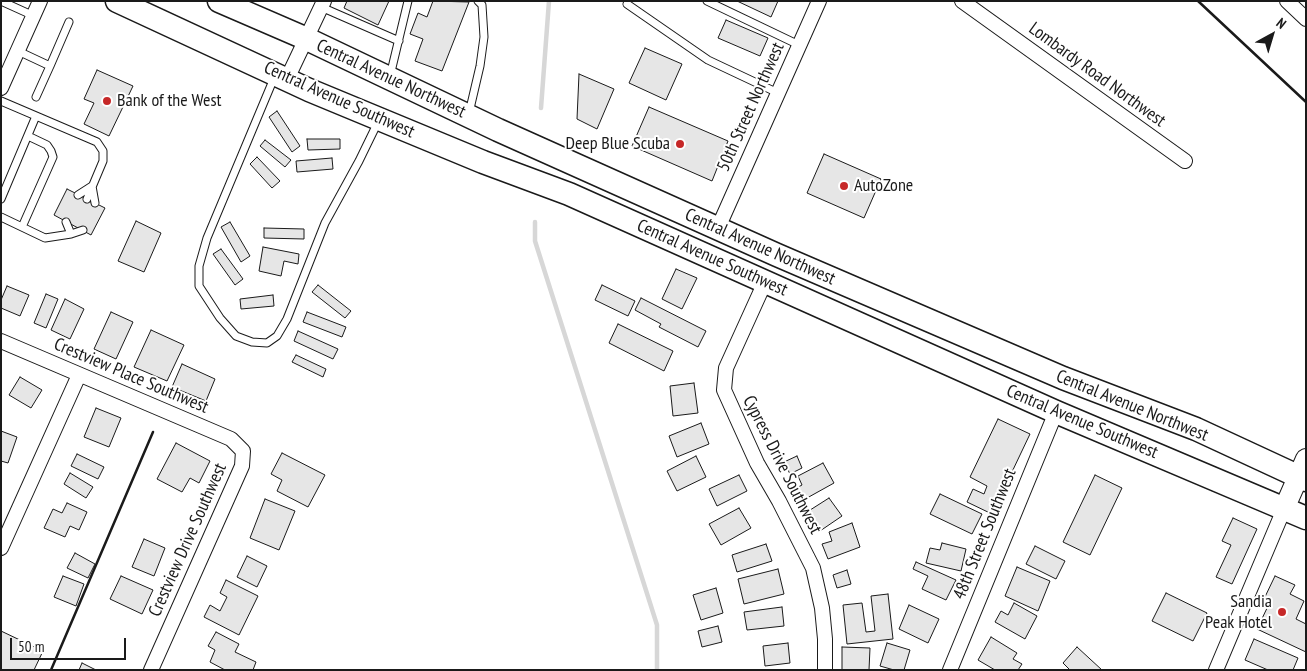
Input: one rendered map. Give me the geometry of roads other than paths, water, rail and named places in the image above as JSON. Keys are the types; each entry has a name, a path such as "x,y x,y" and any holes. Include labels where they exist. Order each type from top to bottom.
{"main road":[{"name":"Central Avenue Southwest","path":"117,1 309,90 483,162 569,194 1056,412 1306,518"},
{"name":"Central Avenue Northwest","path":"219,1 307,39 498,130 777,256 1063,378 1303,472"}],"street":[{"path":"1,88 40,1"},
{"name":"50th Street Northwest","path":"718,228 819,1"},
{"name":"Lombardy Road Northwest","path":"962,1 1185,161"},
{"path":"1287,1 1306,19"},
{"path":"281,76 307,39 323,4"},
{"name":"Cypress Drive Southwest","path":"765,282 726,368 724,390 757,463 779,501 813,568 822,608 826,639 825,670"},
{"name":"Crestview Place Southwest","path":"1,340 231,440 243,451"},
{"path":"1,548 79,374"},
{"name":"48th Street Southwest","path":"950,670 1056,412"},
{"name":"Crestview Drive Southwest","path":"151,670 242,466 243,451"},
{"path":"1216,670 1284,509 1303,472"}],"lane":[{"path":"389,79 408,1"},
{"path":"469,116 484,37 482,5 478,1"},
{"path":"707,1 799,45"},
{"path":"1,2 34,16"},
{"path":"323,4 399,41"},
{"path":"627,4 708,60 778,93"},
{"path":"36,97 69,22"},
{"path":"18,51 50,66"},
{"path":"281,76 207,238 199,266 199,286 220,318 236,336 252,342 267,343 277,336 287,319 325,223 380,119"},
{"path":"1,100 96,142 103,151 103,161 87,199"},
{"path":"1,199 36,116"},
{"path":"22,227 53,157 47,145 28,136"},
{"path":"78,195 92,186"},
{"path":"92,186 94,203"},
{"path":"1,218 46,238 83,230"},
{"path":"66,222 71,234"},
{"path":"71,234 75,226"}],"waterway":[{"path":"541,108 549,1"},
{"path":"535,222 535,241 657,625 657,670"}],"place":[{"name":"Bank of the West","path":"107,101"},
{"name":"Deep Blue Scuba","path":"680,144"},
{"name":"AutoZone","path":"844,186"},
{"name":"Sandia Peak Hotel","path":"1282,612"}]}
